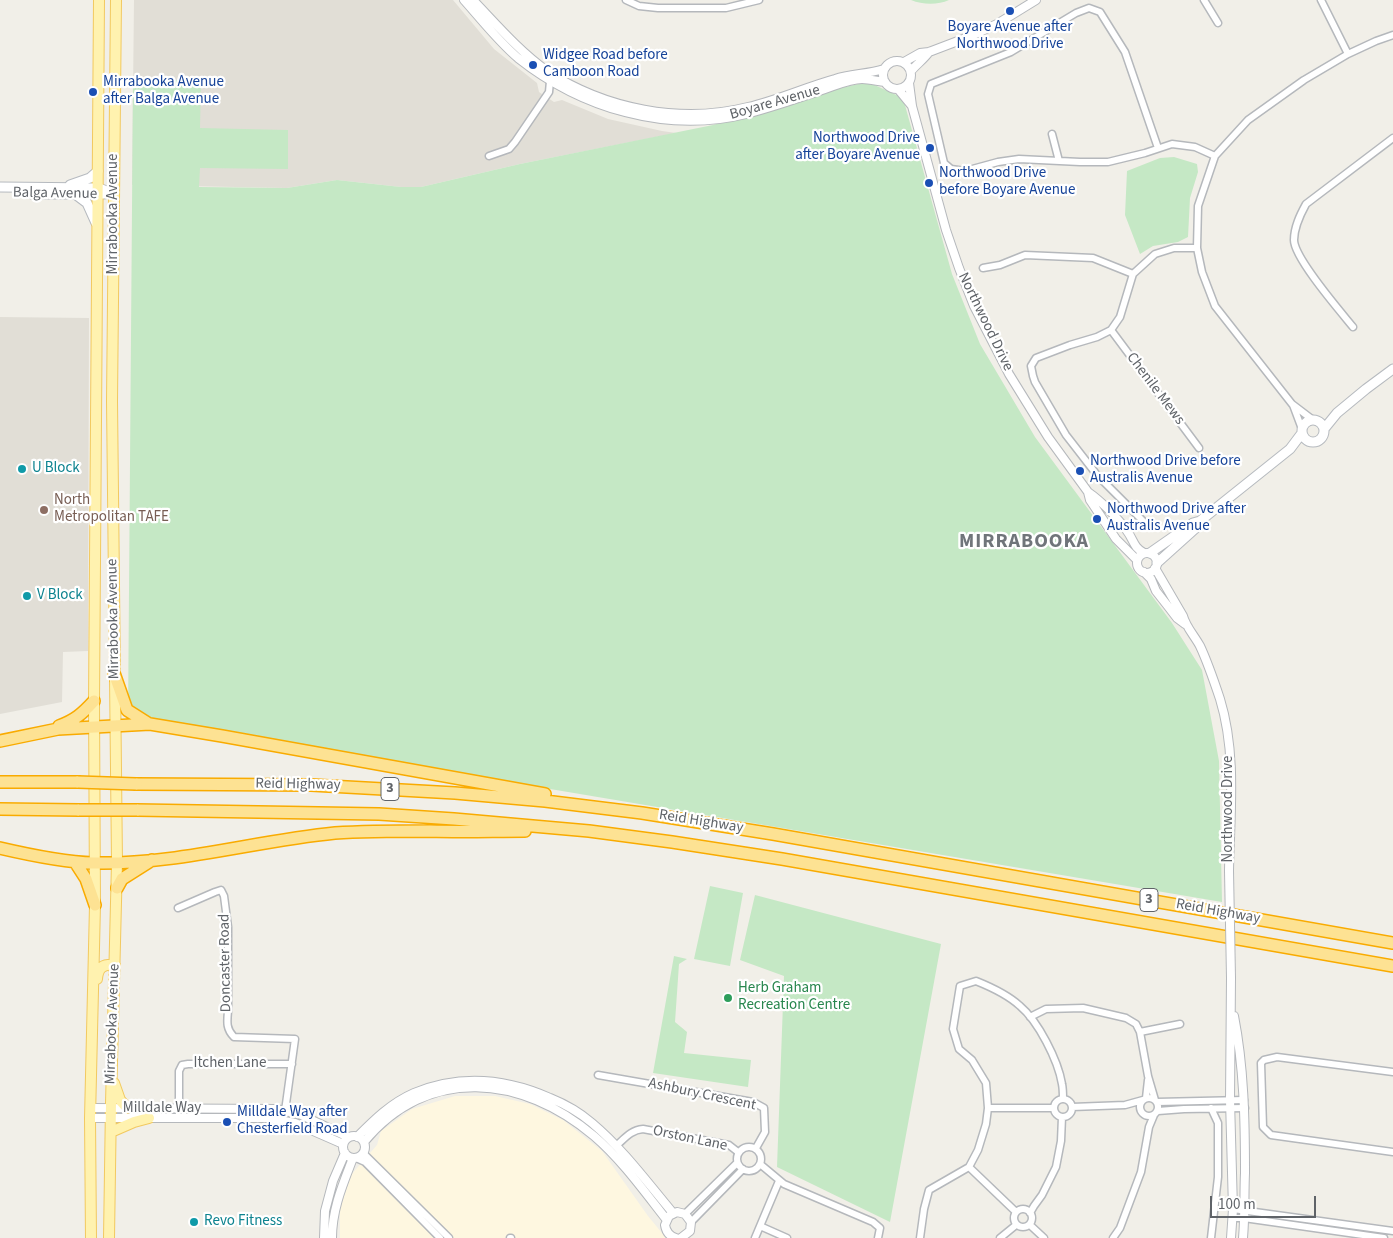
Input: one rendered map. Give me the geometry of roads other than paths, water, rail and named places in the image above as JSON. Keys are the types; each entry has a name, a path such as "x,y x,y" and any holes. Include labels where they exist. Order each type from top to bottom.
{"highway":[{"path":"114,673 127,710 150,724"},
{"path":"41,732 73,720 83,713 94,701"},
{"path":"0,742 58,729 150,724 491,784 642,813"},
{"name":"Reid Highway","path":"0,782 311,785 436,792 545,801 642,813 782,835 1393,943"},
{"name":"Reid Highway","path":"0,809 379,814 589,831 782,859 1393,966"},
{"path":"0,848 76,862 95,863 154,860 335,833 371,831 589,831"},
{"path":"117,888 122,879 154,860"},
{"path":"76,862 86,880 95,906"}],"main road":[{"name":"Mirrabooka Avenue","path":"91,1238 90,1113 95,906 94,701 99,0"},
{"name":"Mirrabooka Avenue","path":"109,1238 117,888 113,335 116,0"},
{"path":"99,115 105,76 109,72 115,71"},
{"path":"60,188 90,178 98,171"},
{"name":"Balga Avenue","path":"0,188 60,188 114,194"},
{"name":"Balga Avenue","path":"0,193 75,194 99,191"},
{"path":"75,194 88,204 98,230"},
{"path":"97,334 113,335"},
{"path":"1290,449 1320,440 1324,429 1337,413 1366,388 1393,369"},
{"path":"1147,553 1193,523 1200,521 1290,449 1306,422 1337,413"},
{"path":"1315,420 1324,429"},
{"path":"1302,431 1305,440 1309,442"},
{"path":"1156,566 1197,527 1200,521"},
{"path":"93,1014 99,969 105,965 115,965"},
{"path":"112,1074 119,1099 127,1108"},
{"path":"111,1132 134,1122 150,1118"}],"street":[{"name":"Boyare Avenue","path":"464,0 506,47 550,81 583,98 621,111 661,120 699,121 745,115 840,84 862,79 884,82"},
{"name":"Boyare Avenue","path":"473,0 512,42 547,70 568,83 605,99 659,112 704,113 740,109 833,79 884,69"},
{"path":"626,0 639,6 686,8 726,8 759,0"},
{"path":"686,0 686,8"},
{"path":"904,62 920,53 929,52 997,24 1036,0"},
{"path":"1204,0 1218,23"},
{"path":"1321,0 1348,54"},
{"path":"1158,148 1125,52 1100,12 1089,8 1076,13 1011,52 931,84 928,94 944,163 951,169 965,171 998,162 1019,159 1108,162 1145,153 1172,144 1195,146 1215,156"},
{"path":"1315,420 1292,404 1215,306 1202,272 1197,248 1198,206 1215,156 1248,120 1304,80 1348,54 1376,40 1393,35"},
{"path":"911,71 929,52"},
{"path":"893,61 904,62 907,64 912,75 909,83 898,89 890,87 884,82 884,69 893,61"},
{"path":"489,156 509,148 515,142 549,92 550,81"},
{"name":"Northwood Drive","path":"909,83 912,106 946,230 974,306 1009,374 1048,437 1088,492 1124,528 1135,547 1147,553"},
{"path":"549,92 562,87"},
{"name":"Northwood Drive","path":"898,89 912,106"},
{"path":"1052,134 1059,161"},
{"path":"1353,327 1303,262 1294,242 1298,220 1306,204 1393,138"},
{"path":"1147,525 1097,475 1066,435 1032,376 1031,366 1036,358 1097,337 1111,330 1120,317 1133,274 1155,254 1174,248 1197,248"},
{"path":"983,268 1000,265 1025,255 1093,258 1133,274"},
{"name":"Chenile Mews","path":"1111,330 1199,448"},
{"path":"1292,404 1302,431"},
{"name":"Northwood Drive","path":"1088,492 1090,500 1116,539 1137,560"},
{"path":"1147,553 1155,556 1156,566 1150,572 1144,572 1137,566 1137,560 1147,553"},
{"name":"Northwood Drive","path":"1156,566 1183,616 1185,624"},
{"name":"Northwood Drive","path":"1144,572 1151,579 1156,591 1185,624 1199,644 1209,666 1221,702 1228,737 1231,772 1229,871 1232,1004 1230,1104 1234,1209 1231,1238"},
{"name":"Doncaster Road","path":"178,908 221,890 224,896 228,927 227,1024 234,1037 295,1039 285,1111"},
{"path":"920,1238 929,1190 969,1167 978,1150 986,1124 988,1108 986,1083 972,1060 959,1049 953,1029 960,986 976,980 999,991 1021,1006 1040,1029 1056,1064 1062,1084 1063,1099"},
{"name":"Northwood Drive","path":"1232,1004 1238,1038 1244,1104 1243,1238"},
{"path":"1030,1017 1046,1009 1083,1008 1126,1018 1136,1024 1140,1032 1148,1076 1158,1105 1149,1127 1141,1172 1120,1228 1113,1238"},
{"path":"1140,1032 1180,1024"},
{"path":"1393,1072 1277,1057 1264,1060 1261,1063 1263,1127 1271,1135 1393,1152"},
{"name":"Itchen Lane","path":"179,1109 179,1071 182,1065 292,1064"},
{"name":"Ashbury Crescent","path":"598,1075 753,1102 764,1108 765,1132 756,1148"},
{"path":"1148,1076 1145,1099 1141,1103 1149,1127"},
{"path":"324,1238 325,1211 333,1181 345,1154 343,1147 346,1141 360,1139 380,1115 426,1089 456,1081 484,1081 517,1090 560,1111 583,1127 610,1151 673,1213"},
{"path":"517,1090 530,1089 568,1105 591,1122 616,1146 648,1190 666,1220"},
{"path":"1072,1107 1125,1105 1150,1098 1156,1101 1244,1104"},
{"path":"1063,1099 1069,1101 1072,1107 1070,1114 1065,1117 1056,1114 1054,1108 1057,1102 1063,1099"},
{"path":"1125,1105 1148,1116 1156,1113 1211,1108 1230,1104"},
{"name":"Milldale Way","path":"111,1113 127,1108 276,1109 299,1114 346,1141"},
{"path":"988,1108 1054,1108"},
{"path":"1211,1108 1218,1123 1218,1177 1211,1238"},
{"name":"Milldale Way","path":"90,1113 111,1113 150,1118 268,1118 295,1123 346,1141"},
{"path":"1030,1213 1042,1195 1056,1167 1062,1117"},
{"name":"Orston Lane","path":"616,1146 631,1133 643,1129 729,1145 738,1152"},
{"path":"332,1238 337,1200 357,1156 364,1150 360,1139"},
{"path":"745,1147 756,1148 760,1154 760,1164 752,1170 743,1169 737,1164 738,1152 745,1147"},
{"path":"345,1154 357,1156 365,1162 440,1238"},
{"path":"357,1156 449,1238"},
{"path":"685,1214 737,1164"},
{"path":"760,1164 784,1184 873,1222 880,1228 878,1238"},
{"path":"969,1167 1016,1212"},
{"path":"686,1237 691,1227 691,1222 743,1169"},
{"path":"755,1238 779,1181"},
{"path":"1022,1209 1030,1213 1032,1220 1030,1225 1022,1228 1016,1225 1014,1219 1016,1212 1022,1209"},
{"path":"1234,1209 1244,1214 1384,1238"},
{"path":"676,1238 666,1236 666,1220 673,1213 677,1212 685,1214 691,1222"},
{"path":"1233,1218 1244,1214 1393,1231"},
{"path":"1000,1238 1016,1225"},
{"path":"1030,1225 1044,1238"},
{"path":"760,1226 787,1238"}],"place":[{"name":"Boyare Avenue after Northwood Drive","path":"1010,11"},
{"name":"Widgee Road before Camboon Road","path":"533,65"},
{"name":"Mirrabooka Avenue after Balga Avenue","path":"93,92"},
{"name":"Northwood Drive after Boyare Avenue","path":"930,148"},
{"name":"Northwood Drive before Boyare Avenue","path":"929,183"},
{"name":"U Block","path":"22,469"},
{"name":"Northwood Drive before Australis Avenue","path":"1080,471"},
{"name":"North Metropolitan TAFE","path":"44,510"},
{"name":"Northwood Drive after Australis Avenue","path":"1097,519"},
{"name":"V Block","path":"27,596"},
{"name":"Herb Graham Recreation Centre","path":"728,998"},
{"name":"Milldale Way after Chesterfield Road","path":"227,1122"},
{"name":"Revo Fitness","path":"194,1222"}],"district":[{"name":"MIRRABOOKA","path":"1024,543"}]}
